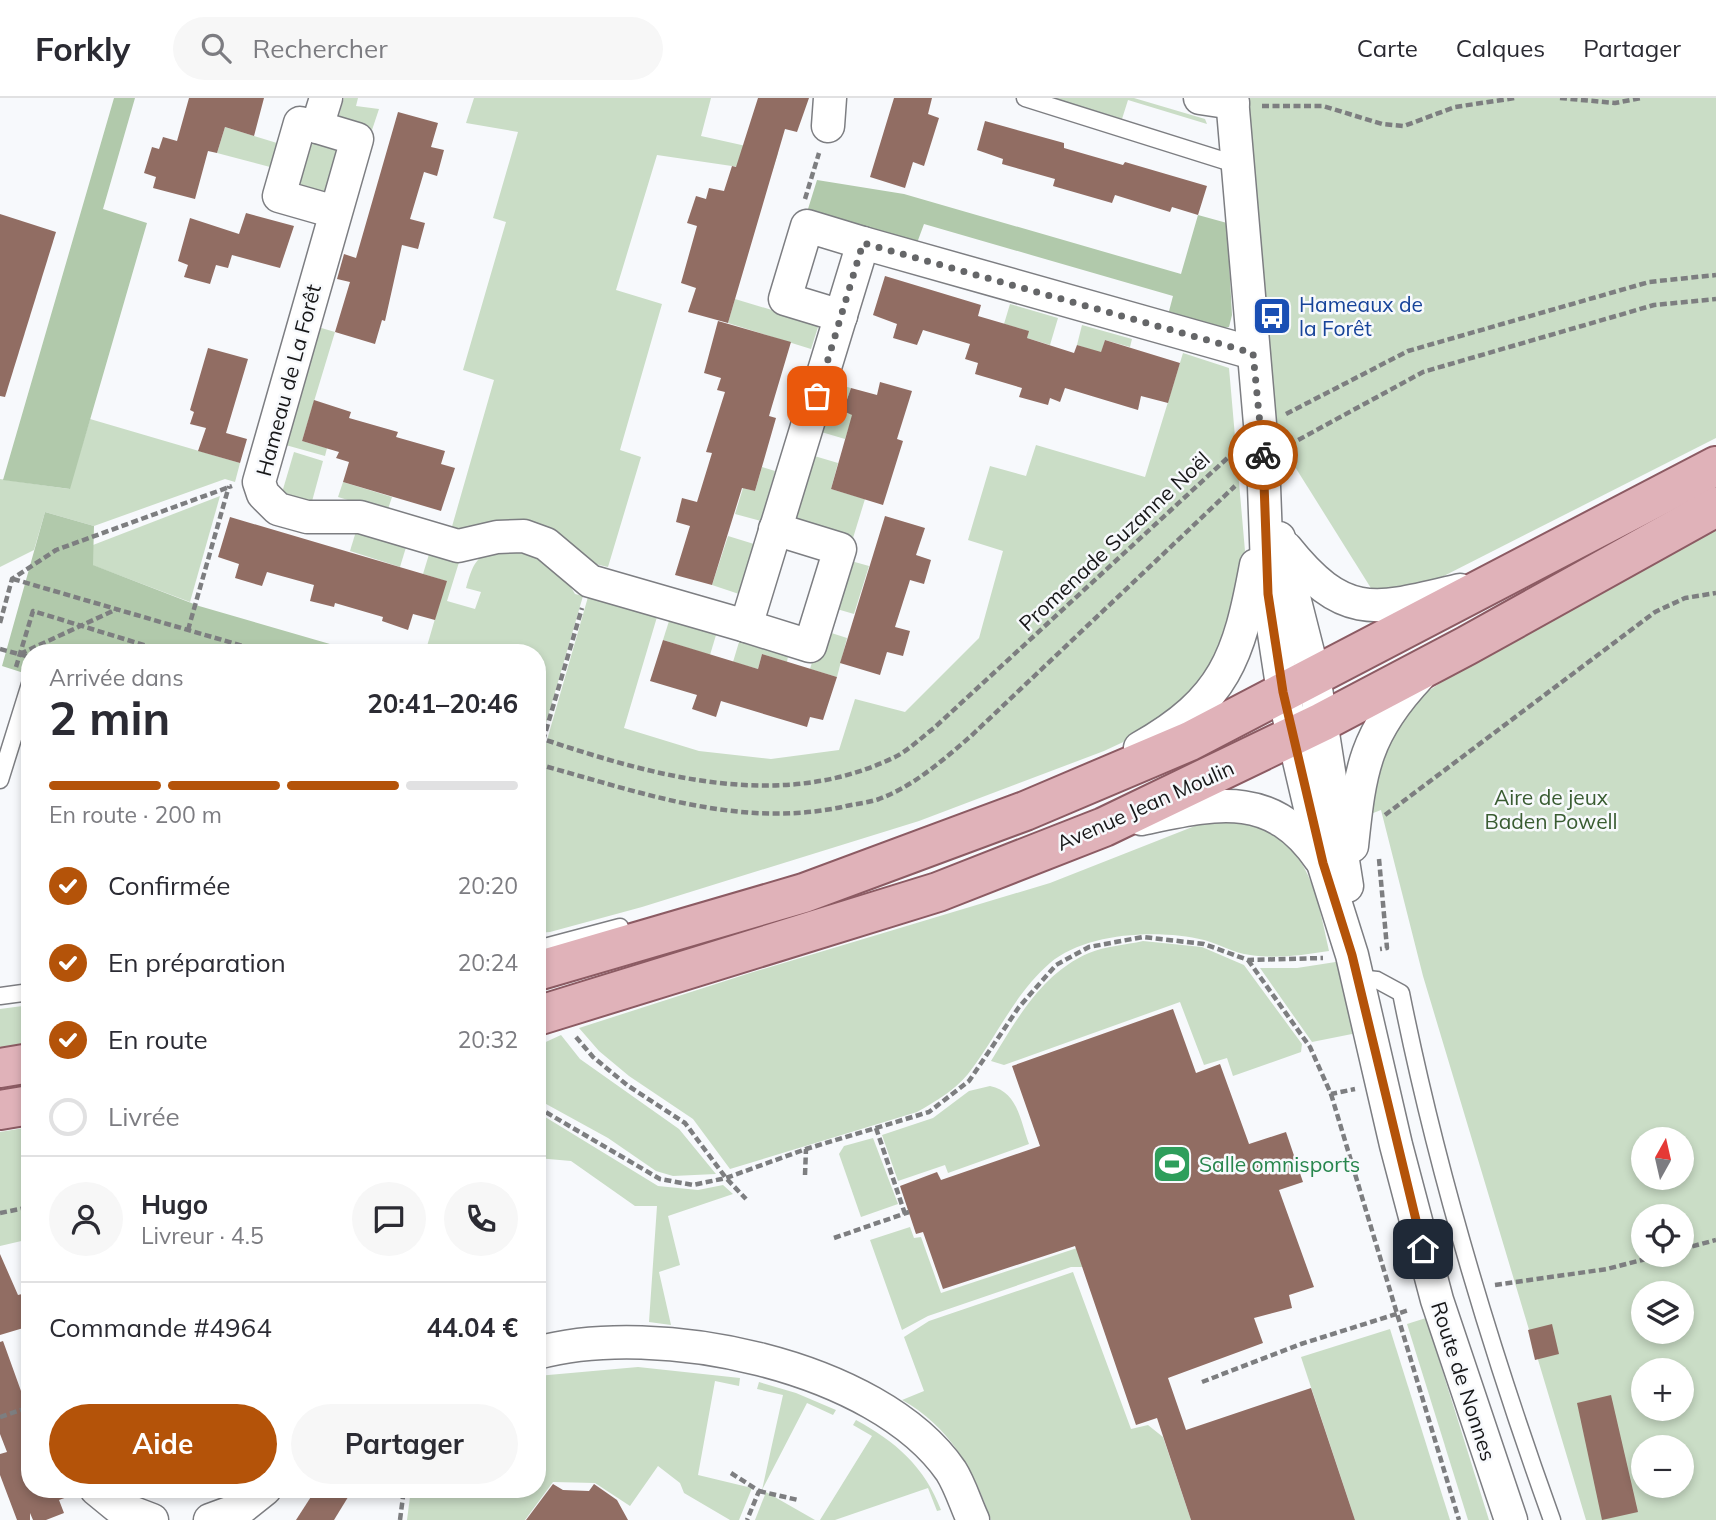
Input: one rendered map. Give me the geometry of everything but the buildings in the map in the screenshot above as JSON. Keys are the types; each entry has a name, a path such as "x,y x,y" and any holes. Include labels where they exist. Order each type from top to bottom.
{"main road":[{"name":"Avenue Jean Moulin","path":"546,968 804,893 1025,811 1190,741 1716,466"},
{"name":"Avenue Jean Moulin","path":"546,1014 938,892 1104,827 1308,729 1429,666 1716,507"},
{"path":"0,1068 21,1064"},
{"path":"0,1110 21,1106"}],"street":[{"path":"1200,98 1233,101 1266,497 1268,594 1299,684"},
{"name":"Hameau de La Forêt","path":"335,212 279,196 300,123 321,112 357,139 258,481 263,494 278,509 307,517 360,517 458,546 497,537 524,537 546,544 590,581 810,646 840,549 775,529"},
{"path":"841,316 785,299 807,226 1253,353"},
{"path":"746,626 863,243"},
{"path":"1266,497 1280,540 1299,684 1308,729"},
{"path":"1025,811 1183,722 1207,700 1225,675 1245,617 1266,497"},
{"path":"1280,540 1312,580 1342,598 1370,606 1396,605 1505,578"},
{"name":"Route de Nonnes","path":"1348,889 1358,786 1367,753 1376,730 1394,703 1429,666"},
{"name":"Route de Nonnes","path":"1308,729 1323,863 1355,967 1381,1084 1450,1345 1511,1520"},
{"name":"Route de Nonnes","path":"1308,729 1348,889 1355,967"},
{"path":"1104,827 1208,805 1250,807 1290,824 1306,837 1323,863"},
{"path":"546,1352 605,1342 666,1342 722,1350 775,1363 880,1409 919,1438 951,1471 973,1520"},
{"path":"107,1498 118,1507 152,1520"},
{"path":"210,1520 240,1509 254,1498"}],"lane":[{"path":"1025,98 1238,165"},
{"path":"0,780 21,713"},
{"path":"709,904 735,896 804,893"},
{"path":"546,947 643,921"},
{"path":"1355,967 1401,993 1418,1076 1461,1239 1512,1405 1552,1520"},
{"path":"0,996 21,993"}],"path":[{"path":"1233,101 1276,107 1323,106 1382,124 1404,126 1455,107 1516,98"},
{"path":"1560,98 1615,103 1641,98"},
{"path":"807,226 802,208 829,112"},
{"name":"Promenade Suzanne Noël","path":"546,741 681,778 746,787 801,785 848,776 898,756 985,682 1260,427 1408,351 1649,282 1716,275"},
{"path":"546,766 697,808 760,815 814,812 878,799 929,772 971,736 1263,459 1423,372 1654,305 1716,299"},
{"path":"188,630 229,485"},
{"path":"0,623 12,579 56,551 229,485 263,494"},
{"path":"12,579 236,644"},
{"path":"546,733 590,581"},
{"path":"1377,821 1655,612 1685,597 1716,593"},
{"path":"41,644 117,609"},
{"path":"33,611 140,644"},
{"path":"0,649 19,654"},
{"path":"546,1112 660,1179 693,1185 726,1178 806,1149 929,1112 969,1082 1034,990 1056,965 1089,947 1143,937 1203,944 1248,960 1299,961 1355,967 1387,948 1379,848"},
{"path":"1248,960 1310,1047 1331,1094 1459,1520"},
{"path":"546,1014 627,1085 685,1123 726,1178 746,1199"},
{"path":"1331,1094 1381,1084"},
{"path":"834,1238 907,1213 876,1128"},
{"path":"805,1175 806,1149"},
{"path":"0,1213 21,1209"},
{"path":"1694,1246 1716,1240"},
{"path":"0,1417 21,1410"},
{"path":"731,1473 759,1491 798,1500"},
{"path":"747,1520 759,1491"},
{"path":"400,1520 403,1498"}],"green space":[{"path":"114,98 135,98 103,209 147,223 70,489 3,480"},
{"path":"344,98 358,98 356,106 379,109 372,130 338,119"},
{"path":"474,98 711,98 701,136 778,153 772,172 657,155 616,290 662,304 620,450 641,457 608,567 451,530 494,380 463,370 506,222 493,218 518,132 466,123"},
{"path":"1054,98 1134,98 1205,119 1207,124 1128,100 1122,119"},
{"path":"1244,98 1716,98 1716,438 1432,582 1374,593 1277,438"},
{"path":"225,127 277,143 270,167 217,153"},
{"path":"313,140 341,148 326,198 298,189"},
{"path":"817,180 904,194 1181,274 1198,215 1227,223 1232,315 1229,327 1218,329 1168,315 1173,296 924,224 917,243 808,209"},
{"path":"735,299 819,324 811,349 728,323"},
{"path":"1010,304 1058,318 1050,345 1027,338 1028,331 1004,324"},
{"path":"1082,325 1132,339 1130,347 1105,340 1101,353 1077,345"},
{"path":"318,327 335,332 302,441 327,448 325,456 282,444"},
{"path":"1183,353 1229,368 1245,551 1218,658 1185,703 1134,737 1104,751 919,821 642,907 546,932 546,744 588,597 657,617 624,728 699,751 771,759 839,750 855,699 905,712 979,638 1003,551 968,540 990,466 1026,476 1036,445 1145,477"},
{"path":"832,383 851,388 843,411 853,415 845,439 818,431"},
{"path":"90,419 240,463 235,482 225,479 94,526 45,512 34,550 0,567 0,479 69,489"},
{"path":"294,452 323,461 311,505 281,496"},
{"path":"811,455 838,463 831,489 865,499 853,538 791,518"},
{"path":"762,467 775,471 761,521 735,514 743,488 755,491"},
{"path":"343,482 392,497 387,512 338,497"},
{"path":"220,496 190,602 92,565 93,545"},
{"path":"45,512 94,526 93,565 199,606 330,644 21,644 21,672 2,666"},
{"name":"Aire de jeux Baden Powell","path":"1716,521 1716,1520 1586,1520 1423,976 1381,810 1368,815 1385,740 1418,698 1452,675"},
{"path":"357,528 407,544 400,567 350,551"},
{"path":"728,536 754,544 739,594 712,585"},
{"path":"509,548 529,554 555,569 575,594 583,596 546,723 546,644 428,644 446,581 423,574 430,551 460,559 447,601 475,609 481,592 466,588 475,564 490,552"},
{"path":"844,559 869,566 854,614 830,607"},
{"path":"669,621 716,635 710,655 663,640"},
{"path":"822,630 847,638 837,677 810,669"},
{"path":"739,642 788,656 787,662 762,654 758,669 733,662"},
{"path":"1243,821 1265,830 1282,841 1296,855 1313,889 1329,951 1270,957 1238,952 1204,940 1145,934 1103,939 1083,945 1065,953 1037,975 963,1080 938,1100 917,1112 730,1169 693,1119 629,1076 599,1051 579,1028 750,973 1050,883 1205,822"},
{"path":"1143,941 1202,947 1244,965 1302,1044 1301,1052 1233,1076 1227,1058 1204,1065 1180,1002 1004,1065 991,1061 1032,999 1058,972 1089,953"},
{"path":"1342,961 1357,1033 1312,1042 1260,968 1297,968"},
{"path":"21,1006 21,1047 0,1053 0,1009"},
{"path":"561,1035 580,1059 679,1129 716,1174 673,1176 656,1171 608,1138 546,1104 546,1042"},
{"path":"990,1086 1007,1094 1017,1108 1029,1144 948,1173 945,1165 898,1181 882,1135 933,1118 969,1091"},
{"path":"546,1118 658,1186 698,1190 723,1185 733,1194 668,1216 680,1265 659,1272 671,1325 649,1322 657,1206 635,1206 571,1161 546,1159"},
{"path":"21,1128 21,1241 0,1246 0,1132"},
{"path":"873,1138 898,1204 861,1217 839,1154 844,1146"},
{"path":"910,1227 914,1238 921,1237 941,1293 1077,1248 1083,1267 1071,1267 928,1316 902,1330 870,1240"},
{"path":"1073,1272 1131,1429 1148,1425 1163,1437 1191,1520 991,1520 977,1484 958,1451 933,1423 902,1400 924,1391 904,1337 929,1321"},
{"path":"1426,1318 1489,1520 1468,1520 1407,1324"},
{"path":"1390,1329 1450,1520 1355,1520 1301,1357"},
{"path":"638,1367 740,1378 739,1386 715,1381 698,1475 752,1488 739,1520 730,1520 684,1493 680,1483 658,1466 630,1506 595,1483 553,1482 546,1492 546,1375"},
{"path":"759,1382 796,1393 836,1410 833,1415 807,1403 762,1490 783,1395 757,1389"},
{"path":"856,1420 896,1446 907,1457 926,1481 941,1510 937,1511 928,1488 835,1520 820,1520 872,1436 853,1425"},
{"path":"766,1492 815,1520 755,1520"},
{"path":"410,1498 541,1498 525,1520 407,1520"}],"way so far":[{"path":"817,396 863,243 1253,353 1263,455"}],"place":[{"name":"Hameaux de la Forêt","path":"1272,316"},
{"name":"Salle omnisports","path":"1172,1164"}],"route":[{"path":"1263,455 1268,594 1283,692 1323,863 1352,955 1423,1249"}]}
